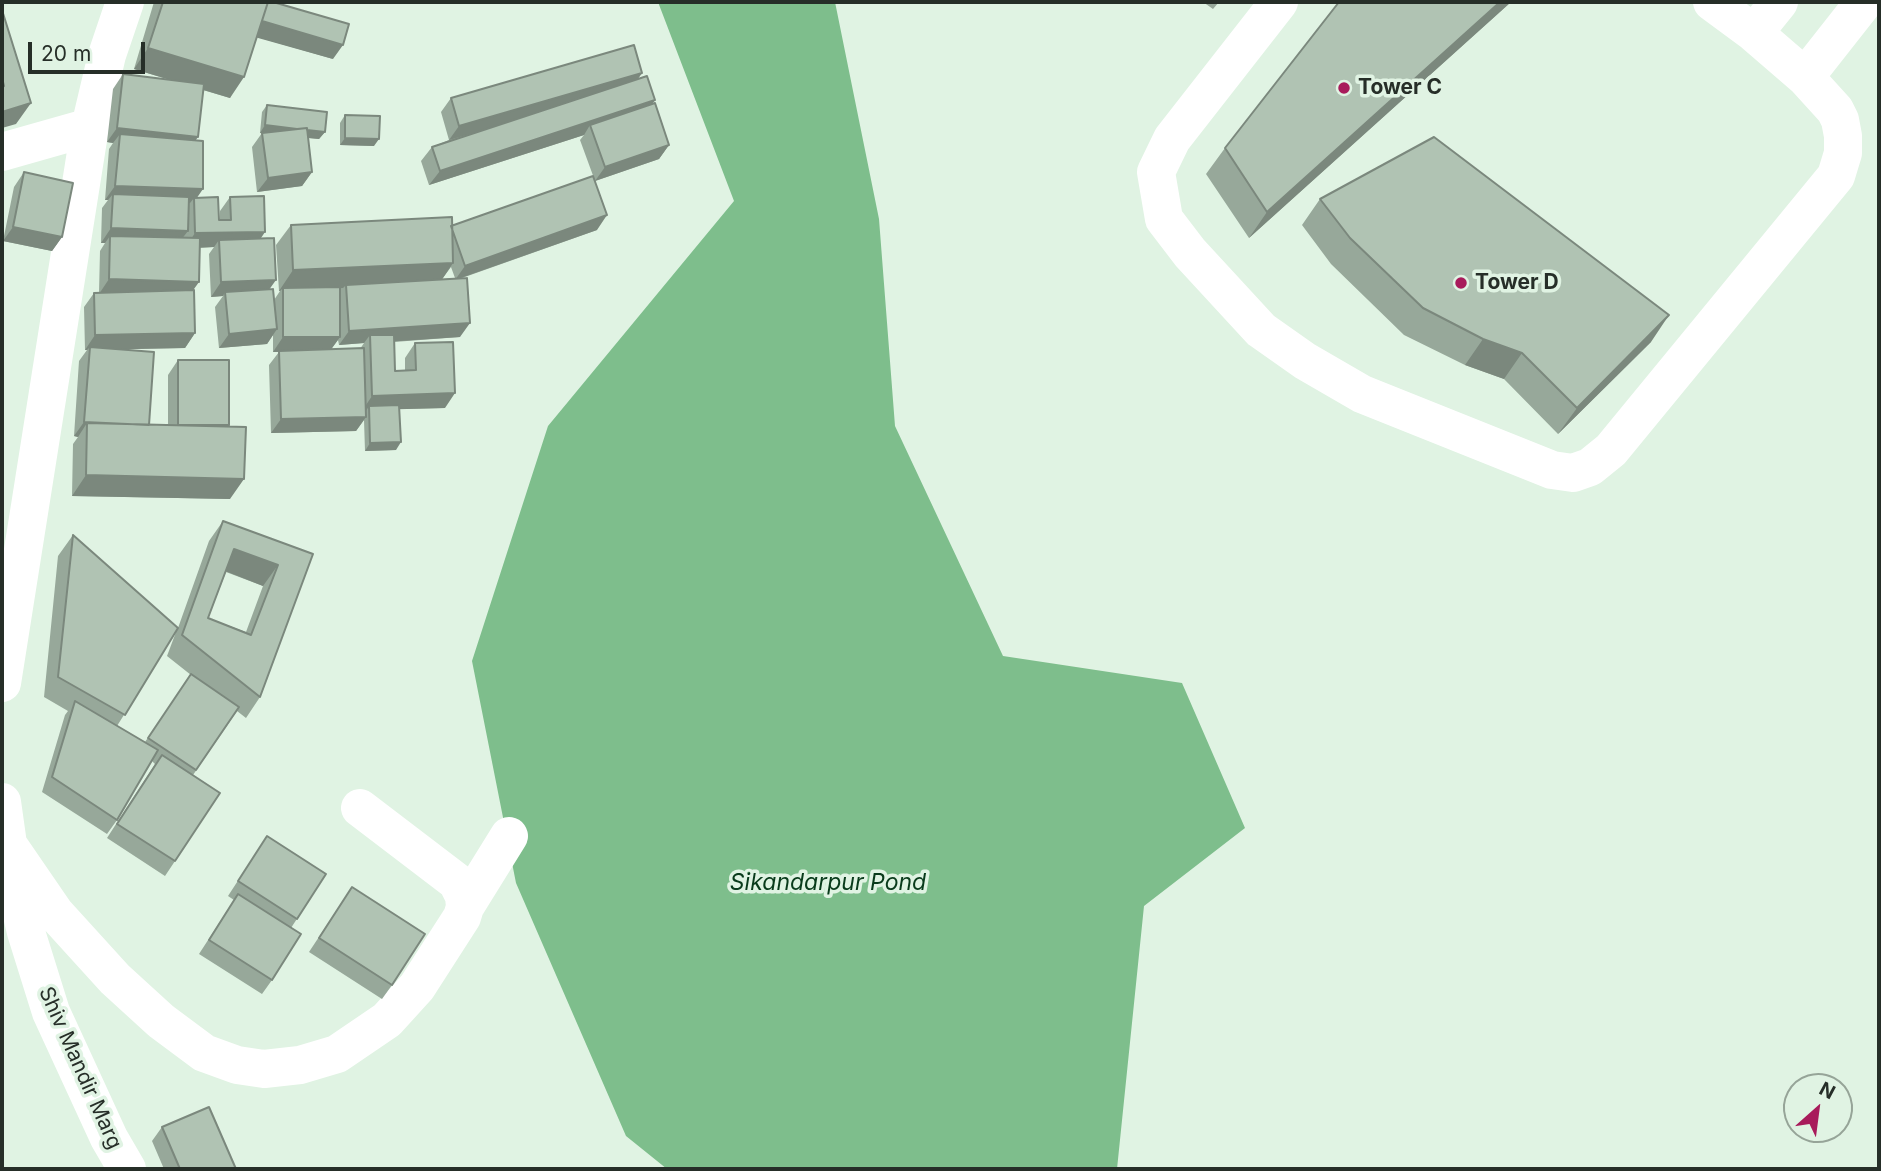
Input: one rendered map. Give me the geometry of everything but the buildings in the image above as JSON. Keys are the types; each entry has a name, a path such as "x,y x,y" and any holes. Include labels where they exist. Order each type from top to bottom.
{"street":[{"path":"2,683 90,127 107,55 125,2"},
{"path":"1279,2 1172,139 1156,172 1164,219 1190,253 1261,330 1305,361 1362,394 1552,470 1573,472 1590,467 1611,450 1836,176 1843,153 1843,136 1835,110 1805,77 1754,33 1712,2"},
{"path":"1754,33 1779,2"},
{"path":"1805,77 1864,2"},
{"path":"2,152 90,127"},
{"name":"Shiv Mandir Marg","path":"2,802 12,873 26,932 51,1012 109,1138 127,1169"},
{"path":"360,808 457,882 466,907"},
{"path":"9,846 55,913 114,979 204,1053 237,1065 264,1069 300,1065 337,1055 387,1020 417,987 462,918 509,836"}],"water":[{"name":"Sikandarpur Pond","path":"658,2 835,2 879,219 895,426 1003,656 1182,683 1245,828 1144,906 1117,1169 667,1169 626,1136 516,883 472,661 548,426 734,201"}],"place":[{"name":"Tower C","path":"1344,88"},
{"name":"Tower D","path":"1461,283"}]}
